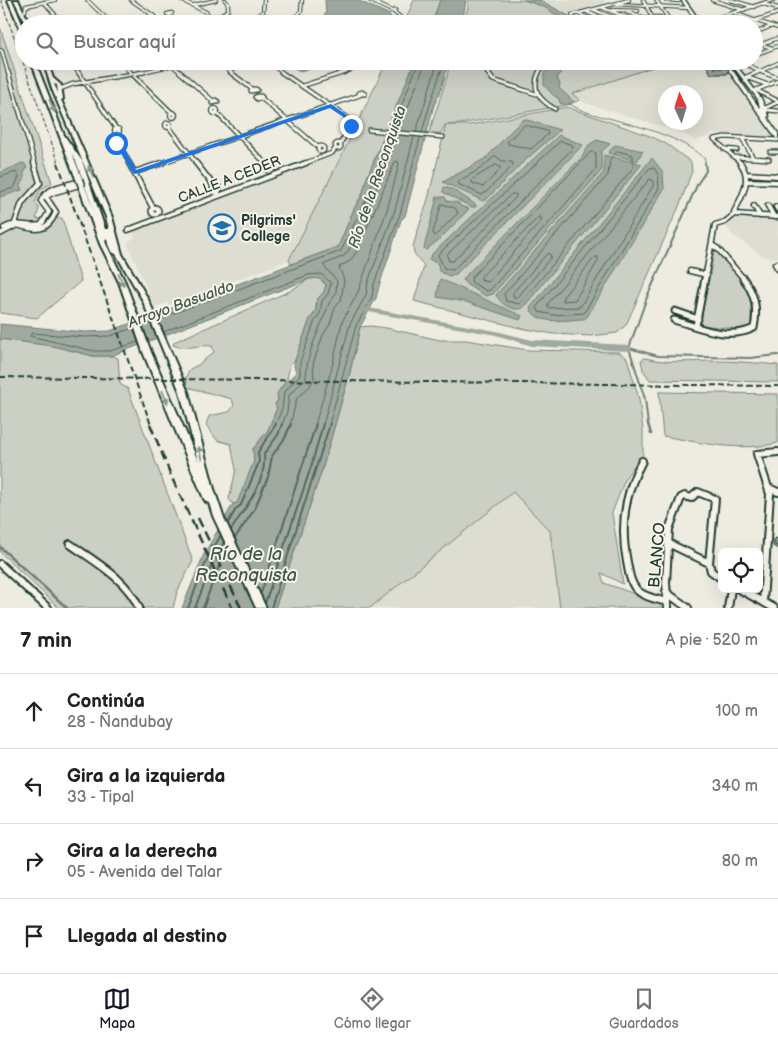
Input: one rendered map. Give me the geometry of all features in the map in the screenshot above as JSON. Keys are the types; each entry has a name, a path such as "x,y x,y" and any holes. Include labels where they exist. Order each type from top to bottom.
{"main road":[{"path":"10,0 16,15"},
{"path":"680,0 692,15"},
{"path":"20,3 26,15"},
{"path":"20,3 25,15"},
{"path":"37,70 79,179 85,183 104,219 112,247 119,254"},
{"path":"47,70 109,217 119,254 145,299 184,392 209,490 218,516"},
{"path":"731,70 778,132"},
{"path":"737,70 761,101 761,109 778,138"},
{"path":"49,76 59,87 63,106"},
{"path":"736,77 743,78"},
{"path":"70,124 85,183 108,253 122,282 147,352 201,485 218,516 261,608"},
{"path":"63,136 79,161"},
{"path":"93,199 108,253"}],"street":[{"path":"20,3 49,0"},
{"path":"25,11 26,6 55,0"},
{"path":"86,0 102,15"},
{"path":"131,0 150,15"},
{"path":"181,0 194,5 208,15"},
{"path":"194,5 216,0"},
{"path":"222,15 228,10 228,4 225,0"},
{"path":"260,15 263,12 264,0"},
{"path":"298,15 301,11 302,0"},
{"path":"369,0 386,8 394,9 394,12 398,15"},
{"path":"607,0 614,4 687,8"},
{"path":"572,15 629,0"},
{"path":"643,0 649,15"},
{"path":"656,0 665,15"},
{"path":"666,0 671,7"},
{"path":"666,0 680,0"},
{"path":"712,0 745,10"},
{"path":"731,0 755,7"},
{"path":"730,15 773,0"},
{"path":"44,2 55,15"},
{"path":"614,4 617,10"},
{"path":"764,4 778,8"},
{"path":"627,5 630,11"},
{"path":"635,6 638,11"},
{"path":"602,7 621,15"},
{"path":"594,10 605,15"},
{"path":"608,10 638,11 646,15"},
{"path":"625,11 636,15"},
{"path":"586,12 593,15"},
{"path":"763,18 778,13"},
{"path":"763,23 778,28"},
{"path":"763,30 772,26"},
{"path":"763,43 778,38"},
{"path":"763,45 778,51"},
{"path":"763,52 778,46"},
{"path":"0,50 2,51 40,183 24,200 14,224 0,233"},
{"path":"763,69 778,63"},
{"path":"76,70 116,130"},
{"path":"129,70 172,113"},
{"path":"59,87 154,70"},
{"path":"178,70 213,101"},
{"path":"228,70 252,89"},
{"path":"279,70 331,106"},
{"path":"302,86 351,70"},
{"path":"488,70 487,74 493,80 536,94 547,105 555,109"},
{"path":"536,94 540,70"},
{"path":"768,85 746,77 759,71 778,79"},
{"path":"778,79 756,90 778,102"},
{"path":"135,172 360,96"},
{"path":"260,98 319,148"},
{"path":"761,109 778,102"},
{"name":"CALLE A CEDER","path":"128,230 332,153 336,148 342,147 340,144 352,122 331,106"},
{"path":"761,109 778,111"},
{"path":"216,112 268,166"},
{"path":"169,127 214,186"},
{"path":"369,130 443,137"},
{"path":"696,326 715,225 725,222 735,214 734,212 744,194 747,181 746,174 739,161 723,149 714,138 778,138"},
{"path":"742,138 750,150 748,150 752,158"},
{"path":"119,143 153,208"},
{"path":"723,149 737,150"},
{"path":"770,152 778,152"},
{"path":"734,157 769,159"},
{"path":"762,170 765,175"},
{"path":"770,170 776,176"},
{"path":"746,174 776,176"},
{"path":"747,181 778,182"},
{"path":"14,224 37,230 47,226 55,216 55,209 47,201 46,197 52,193 85,183"},
{"path":"14,224 38,226 48,216 48,210 41,201 42,195 52,189 85,183"},
{"path":"754,206 760,216"},
{"path":"768,206 776,217"},
{"path":"735,214 776,217"},
{"path":"48,216 55,216"},
{"path":"674,320 703,330 744,332 752,330 755,325 756,309 752,289 712,244"},
{"path":"690,271 707,275"},
{"path":"675,311 698,319"},
{"path":"763,602 769,521 769,488 757,454 778,452"},
{"path":"642,462 631,480 624,502 622,542 630,576 637,591 668,605"},
{"path":"769,488 778,492"},
{"name":"BLANCO","path":"668,605 666,592 671,521 681,498 685,496 691,498 696,493 701,492 716,499 709,563"},
{"path":"668,543 709,563 710,571 718,577"},
{"path":"70,544 110,573 129,592 138,604 138,608"},
{"path":"0,564 48,608"},
{"path":"666,592 688,608"},
{"path":"728,608 730,593"},
{"path":"746,593 774,608"}],"shaded area":[{"path":"414,0 440,0 435,15 408,15"},
{"path":"468,0 540,0 566,15 466,15"},
{"path":"542,0 604,0 605,4 569,14"},
{"path":"0,27 52,183 41,189 35,202 39,209 36,219 62,218 81,281 37,318 0,313"},
{"path":"383,70 411,70 366,180 363,192 338,247 291,264 289,260"},
{"path":"448,70 644,70 572,94 580,100 566,105 445,125 441,133 429,133"},
{"path":"643,70 727,70 776,138 713,134 695,141 685,134 673,130 703,130 703,85 658,85 658,125 585,103 571,94"},
{"path":"567,107 650,136 665,143 691,162 692,171 680,204 626,325 617,333 591,336 554,334 520,328 414,301 424,266 414,253 413,246 428,199 446,125 470,125"},
{"name":"Pilgrims' College","path":"345,149 289,260 169,305 167,303 155,307 127,243 135,237 132,230"},
{"path":"738,216 778,219 778,258 764,257 733,235 725,225"},
{"path":"716,250 746,284 751,295 751,324 747,328 738,329 700,325 714,251"},
{"path":"319,278 326,285 324,292 316,303 316,311 310,319 295,360 290,365 287,379 280,389 278,400 275,404 277,408 268,430 253,449 254,461 248,478 237,503 233,504 229,499 236,470 231,444 217,440 206,425 209,416 229,412 234,406 232,399 187,387 186,377 190,369 214,352 212,346 178,347 173,345 174,342 290,291 309,279"},
{"path":"371,326 440,340 466,340 528,350 619,352 627,358 639,399 643,430 643,454 626,477 612,513 623,584 601,573 604,583 660,603 661,608 560,608 550,531 513,492 370,608 275,608 322,470 350,372 360,327"},
{"path":"0,339 53,346 93,356 114,356 118,358 120,384 128,389 193,561 177,592 173,608 59,608 0,552"},
{"path":"645,358 672,362 723,361 778,365 778,382 650,380 643,370 641,360"},
{"path":"659,392 778,394 778,443 764,446 735,447 663,436"},
{"path":"513,492 550,530 560,608 370,608"}],"water":[{"path":"325,0 357,0 390,15 325,15"},
{"path":"440,0 466,0 464,15 435,15"},
{"path":"524,0 540,0 567,15 557,15 544,7"},
{"name":"Río de la Reconquista","path":"411,70 446,70 440,93 434,105 405,216 401,220 376,298 360,327 350,372 322,470 275,608 182,608 204,554 233,504 237,503 254,461 253,449 268,430 277,408 275,404 278,400 277,394 296,372 295,360 310,319 316,311 317,299 324,292 325,283 319,279 309,279 111,356 93,356 53,346 0,339 0,324 85,332 110,331 338,247 354,209 362,196 366,180"},
{"path":"546,70 562,70 557,77 560,85 559,88 574,102 568,105 560,103 559,99 544,85 544,74"},
{"path":"524,119 560,130 521,164 488,198 483,201 443,182 486,158"},
{"path":"559,135 583,145 456,274 449,276 439,271 438,264 429,259 432,254"},
{"path":"597,140 610,144 601,152 602,170 493,294 486,296 467,285 463,280 468,273 582,157 590,144"},
{"path":"615,145 643,151 637,161 608,153"},
{"path":"604,155 642,164 523,308 515,309 507,306 496,295 604,172"},
{"path":"652,158 663,172 664,189 587,317 584,319 554,321 539,318 530,308"},
{"path":"22,163 27,168 24,173 24,181 20,185 22,190 0,197 0,173"},
{"path":"444,187 454,190 476,205 476,207 471,207 443,192"},
{"path":"437,197 445,197 447,201 459,203 460,206 469,209 440,239 426,250 424,248"},
{"path":"440,279 522,316 520,320 466,302 437,297"}],"building":[{"path":"775,538 778,539 778,546 775,545"}],"waterway":[{"path":"568,103 589,113 649,130 673,139 695,151 705,159 705,163"},
{"path":"629,348 647,297 698,183 706,171 705,163"},
{"path":"363,309 496,333 532,343 629,348"},
{"path":"629,348 658,356 750,358 778,355"},
{"path":"629,348 645,399 648,425"},
{"path":"648,424 651,434"},
{"path":"0,547 67,608"}],"railway":[{"path":"1,0 15,40"},
{"path":"26,70 59,164"},
{"path":"58,163 135,379"},
{"path":"0,377 135,379"},
{"path":"135,379 778,386"},
{"path":"135,379 151,425"},
{"path":"150,424 172,478 232,608"},
{"path":"198,518 241,608"}],"place":[{"name":"Pilgrims' College","path":"222,228"}],"route":[{"path":"116,143 119,143 135,172 331,106 350,120 352,122 351,126"}],"water label":[{"name":"Arroyo Basualdo","path":"181,304"}]}
